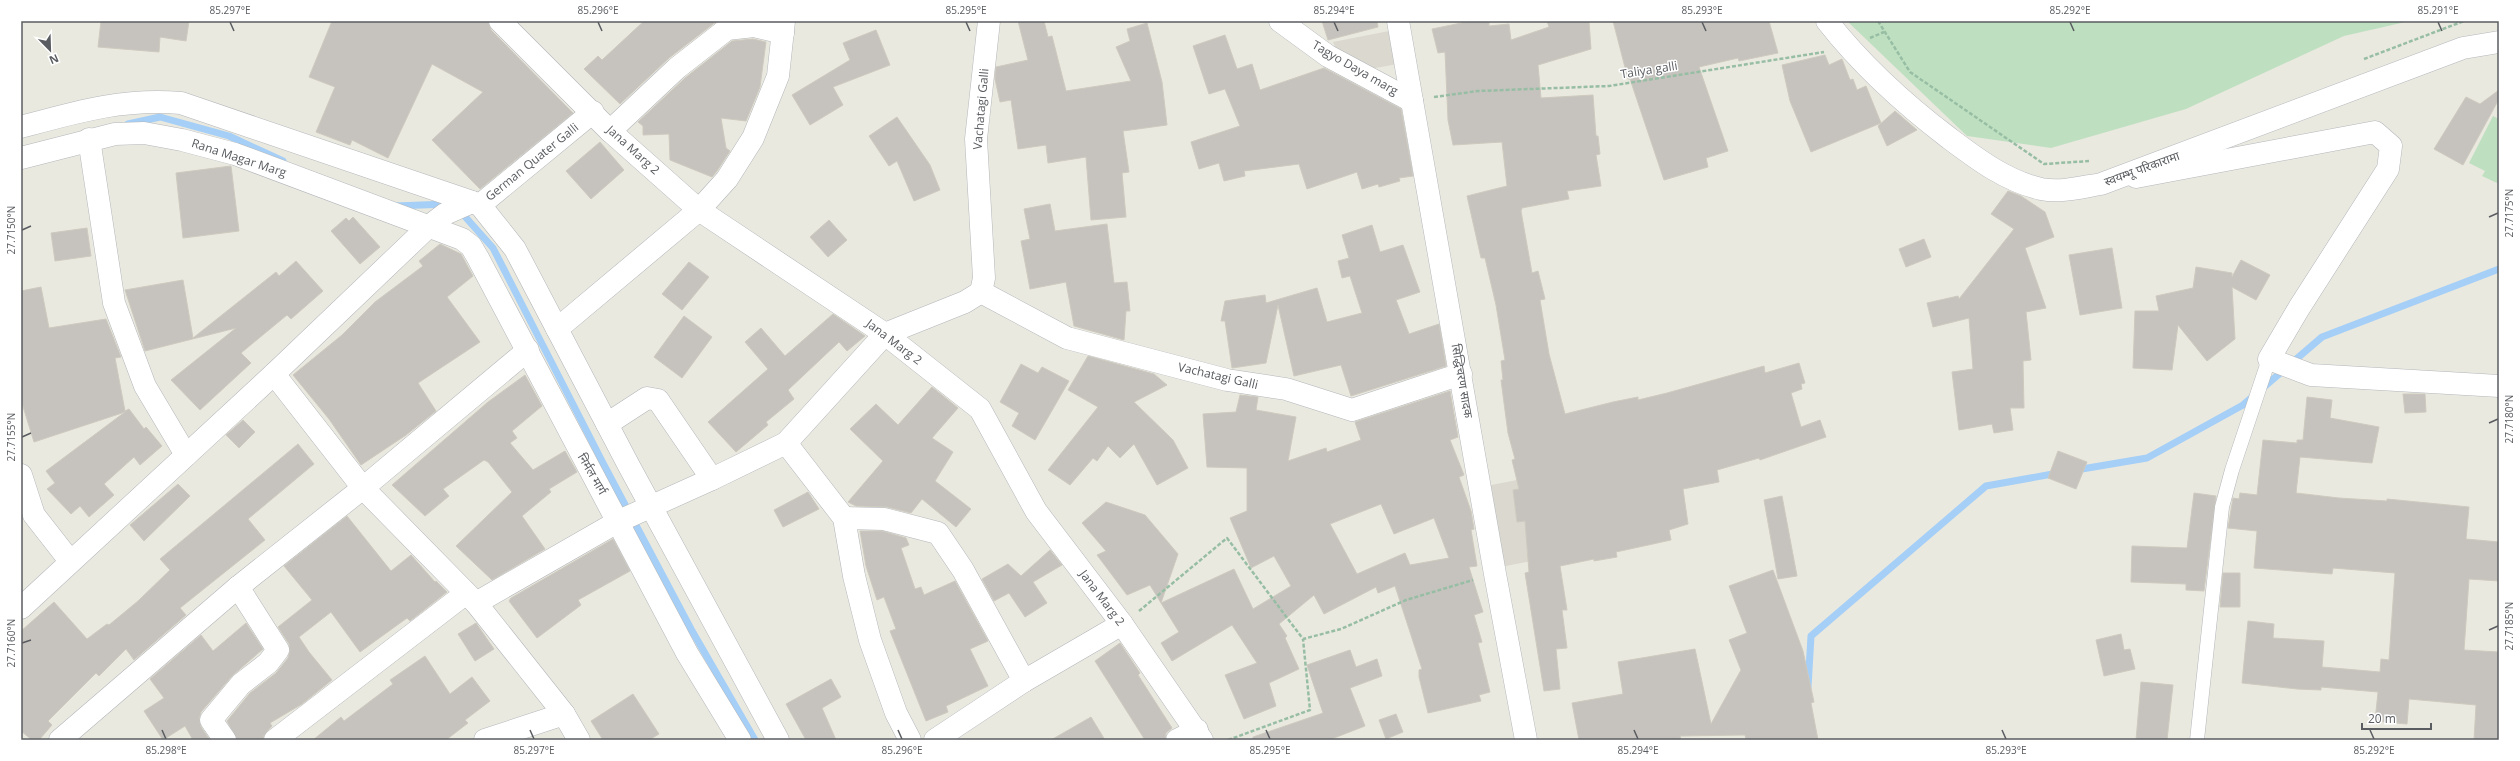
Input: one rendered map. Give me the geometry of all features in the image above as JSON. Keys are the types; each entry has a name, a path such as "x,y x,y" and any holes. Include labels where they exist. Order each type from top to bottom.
{"street":[{"name":"Jana Marg 2","path":"500,21 593,112 610,131 700,210 885,334 980,409 1036,511 1122,624 1200,735"},
{"name":"Vachatagi Galli","path":"990,21 976,139 984,278 981,292 1067,338 1227,380 1286,389 1352,410 1461,374"},
{"name":"Tagyo Daya marg","path":"1280,21 1328,56 1412,101"},
{"name":"सिद्धिचरण सादक","path":"1398,21 1461,374 1494,574 1526,740"},
{"name":"स्वयम्भू परिकारामा","path":"1827,21 1848,48 1902,102 1981,162 2010,179 2042,189 2056,190 2101,184 2463,48 2499,42"},
{"path":"557,329 700,210 727,179 753,138 778,76 783,27 754,26 727,29 677,68 610,131"},
{"path":"29,157 23,125 96,106 154,102 181,103 472,204 515,249 607,424 778,740"},
{"name":"German Quater Galli","path":"21,608 70,561 274,374 431,224 472,204 593,112"},
{"path":"2101,184 2375,132 2391,146 2388,169 2298,308 2269,359 2312,375 2499,386"},
{"name":"Rana Magar Marg","path":"29,157 89,139 115,134 144,133 182,140 235,154 431,224"},
{"path":"89,139 114,303 145,386 186,455"},
{"name":"निर्मल मार्ग","path":"431,224 462,239 471,246 528,350 579,451 619,520 687,653 740,740"},
{"path":"275,740 470,599 619,520 651,505 669,499 786,443 885,334 965,302 981,292"},
{"path":"60,740 238,587 363,488 528,350"},
{"path":"274,374 363,488 470,599 564,714 578,740"},
{"path":"607,424 647,398 658,400 712,478"},
{"path":"786,443 844,518 854,576 870,640 896,713 910,740"},
{"path":"21,475 34,515 70,561"},
{"path":"844,518 884,519 938,533 963,570 1024,681"},
{"path":"225,740 211,720 241,684 268,663 278,650 238,587"},
{"path":"935,740 1024,681 1122,624"},
{"path":"485,740 564,714"},
{"path":"1176,740 1200,735"}],"lane":[{"path":"2197,740 2222,507 2232,470 2269,359"}],"path":[{"path":"1878,21 1910,72 2044,164 2096,161"},
{"path":"2357,62 2464,21"},
{"name":"Taliya galli","path":"1412,101 1478,91 1609,86 1848,48 1884,32"},
{"path":"1122,624 1227,538 1303,639 1310,710 1228,740"},
{"path":"1303,639 1341,629 1406,600 1494,574"}],"shaded area":[{"path":"1389,31 1398,64 1364,70 1340,58 1333,42"},
{"path":"1564,471 1552,557 1496,568 1481,487"}],"green space":[{"path":"1847,21 2410,21 2344,36 2186,109 2051,148 1967,136"},
{"path":"2493,116 2499,119 2499,179 2497,183 2482,176 2485,171 2469,163"}],"building":[{"path":"101,21 189,21 186,41 160,37 159,52 98,47"},
{"path":"332,21 488,21 491,30 573,113 480,189 432,140 483,92 432,64 388,158 352,140 350,145 316,132 335,87 309,77"},
{"path":"644,21 717,21 669,58 620,104 584,69 598,56 602,60"},
{"path":"1018,21 1044,21 1048,37 1052,36 1066,91 1131,81 1116,47 1130,41 1127,29 1147,23 1162,82 1167,125 1123,131 1129,172 1122,173 1126,217 1091,220 1086,157 1048,163 1046,145 1018,149 1011,100 1000,102 995,79 996,67 1028,60"},
{"path":"1322,21 1377,21 1378,27 1328,40"},
{"path":"1471,21 1489,21 1489,26 1509,24 1511,40 1549,27 1547,21 1589,21 1591,49 1538,65 1541,98 1593,95 1596,136 1598,136 1600,154 1596,155 1601,186 1567,191 1569,199 1522,208 1521,211 1532,273 1538,271 1545,299 1540,300 1549,354 1565,414 1638,397 1638,400 1764,366 1765,373 1799,363 1805,383 1801,384 1802,389 1791,393 1801,427 1820,420 1826,437 1760,460 1759,458 1717,470 1719,482 1683,489 1688,524 1669,530 1671,540 1616,552 1617,557 1594,561 1594,559 1560,566 1567,610 1562,610 1567,648 1556,649 1560,689 1544,691 1525,573 1529,572 1525,521 1517,522 1513,490 1519,489 1512,460 1515,459 1508,433 1501,380 1503,380 1501,361 1505,360 1496,305 1485,258 1481,258 1467,196 1507,186 1502,142 1453,145 1448,120 1445,52 1438,53 1432,29"},
{"path":"1613,21 1769,21 1778,53 1739,61 1738,58 1699,67 1728,151 1706,158 1708,167 1664,180 1630,79 1628,79"},
{"path":"876,30 890,65 833,87 843,105 810,125 792,95 850,60 843,43"},
{"path":"1225,35 1237,69 1252,64 1260,90 1324,68 1401,109 1413,176 1399,178 1400,181 1379,187 1378,184 1362,189 1357,172 1307,189 1299,164 1244,171 1245,176 1224,181 1219,163 1199,169 1191,142 1240,126 1225,89 1209,94 1193,46"},
{"path":"753,39 766,42 760,87 746,121 721,118 726,148 730,151 717,171 712,177 670,160 669,134 643,135 643,126 638,122 685,78 732,41"},
{"path":"1825,55 1829,65 1842,59 1850,80 1853,79 1857,90 1866,86 1881,123 1811,152 1790,101 1782,65"},
{"path":"2499,90 2499,99 2463,165 2434,149 2466,97 2480,104"},
{"path":"1895,111 1917,130 1887,146 1878,126"},
{"path":"897,117 930,165 940,190 914,201 897,161 889,166 869,136"},
{"path":"600,142 624,170 591,199 566,171"},
{"path":"231,166 239,231 183,238 176,173"},
{"path":"2008,191 2021,196 2045,212 2054,237 2025,248 2046,308 2026,312 2031,360 2023,361 2024,408 2010,408 2013,430 1994,433 1992,424 1959,430 1952,372 1973,369 1969,318 1933,327 1927,303 1958,296 1959,299 2014,229 1991,214"},
{"path":"1050,204 1055,231 1107,224 1114,283 1127,282 1130,311 1126,311 1124,340 1074,326 1066,282 1030,289 1021,241 1030,239 1024,209"},
{"path":"353,217 380,247 360,264 331,231 346,218 349,221"},
{"path":"829,220 847,240 828,257 810,237"},
{"path":"1372,225 1380,252 1403,245 1420,292 1396,300 1409,334 1439,324 1446,366 1351,396 1341,365 1294,376 1278,305 1266,363 1232,368 1225,321 1221,321 1225,301 1265,295 1266,303 1317,288 1327,322 1362,313 1350,276 1342,278 1338,261 1349,258 1342,235"},
{"path":"87,228 91,256 55,261 51,233"},
{"path":"1924,239 1931,257 1906,267 1899,249"},
{"path":"440,244 461,254 473,276 447,297 480,342 418,383 436,411 406,435 361,465 329,419 293,375 342,335 375,302 423,266 419,261"},
{"path":"2112,248 2122,308 2080,315 2069,255"},
{"path":"2241,260 2270,275 2256,300 2232,287 2235,339 2207,361 2178,325 2172,370 2133,368 2135,311 2159,311 2156,296 2193,288 2196,267 2232,273 2232,277"},
{"path":"296,261 323,291 291,319 287,315 241,353 251,363 200,410 171,380 236,328 145,351 125,290 183,280 193,338 276,272 279,276"},
{"path":"689,262 709,277 682,310 662,294"},
{"path":"41,287 49,328 106,319 121,357 115,358 125,411 129,409 144,429 146,427 162,446 140,465 134,457 104,484 114,495 89,517 80,506 71,514 47,489 55,483 46,471 125,412 34,442 21,400 21,291"},
{"path":"833,314 865,336 847,351 839,342 788,390 794,399 766,422 768,425 736,452 708,422 768,369 745,342 761,328 785,356"},
{"path":"684,316 712,337 682,378 654,357"},
{"path":"1088,356 1154,374 1167,385 1134,402 1173,440 1188,468 1157,485 1134,444 1120,458 1108,446 1097,461 1093,458 1070,485 1048,470 1098,407 1068,390"},
{"path":"1021,364 1038,373 1042,367 1069,381 1035,440 1012,426 1019,413 1000,402"},
{"path":"525,375 542,406 512,431 517,438 510,443 533,470 565,451 577,472 549,489 551,492 522,516 545,549 492,580 456,546 512,492 488,462 484,460 443,489 449,496 425,516 392,485 488,402"},
{"path":"932,387 958,408 932,438 953,452 935,481 971,509 956,527 922,499 911,513 887,507 856,506 848,502 883,461 850,429 876,404 898,425"},
{"path":"1450,391 1458,437 1450,440 1464,475 1459,477 1471,511 1474,529 1471,530 1477,566 1469,567 1483,612 1474,615 1482,642 1478,643 1490,692 1479,695 1481,701 1428,713 1419,677 1419,670 1422,669 1395,586 1378,593 1376,587 1324,614 1314,595 1279,624 1287,636 1285,638 1299,669 1269,683 1276,706 1244,719 1225,675 1257,663 1232,625 1172,661 1161,643 1179,632 1161,603 1234,569 1253,609 1291,586 1274,556 1251,568 1230,518 1247,511 1247,468 1207,467 1203,414 1236,412 1240,395 1258,397 1256,410 1296,417 1288,461 1326,448 1327,452 1361,440 1355,422","holes":["1381,504 1394,534 1434,518 1449,558 1410,565 1405,553 1357,574 1330,524"]},
{"path":"2403,394 2425,394 2426,412 2405,413"},
{"path":"2307,397 2332,400 2330,418 2379,427 2372,463 2300,457 2296,493 2339,498 2387,501 2387,499 2469,507 2466,539 2499,542 2499,581 2469,579 2464,650 2499,652 2499,740 2474,740 2476,705 2409,699 2407,724 2375,721 2378,692 2321,687 2321,690 2297,689 2242,683 2248,621 2274,624 2273,638 2324,641 2322,667 2380,672 2381,659 2389,660 2395,573 2333,568 2332,574 2254,568 2257,531 2228,528 2233,498 2239,499 2240,493 2257,495 2263,440 2297,443 2297,440 2303,440"},
{"path":"243,420 255,432 239,448 226,435"},
{"path":"298,444 314,464 248,519 265,540 180,608 186,615 134,660 126,649 99,676 96,673 48,721 52,725 39,740 32,740 21,731 21,631 54,602 87,639 107,624 109,625 138,601 170,570 160,559"},
{"path":"2058,451 2087,462 2076,489 2048,478"},
{"path":"178,484 190,496 144,541 130,525"},
{"path":"808,492 819,509 783,527 774,510"},
{"path":"2194,493 2216,496 2204,591 2186,590 2186,584 2131,582 2132,546 2187,548"},
{"path":"1782,496 1797,576 1778,579 1764,500"},
{"path":"1106,502 1145,515 1178,554 1161,603 1150,585 1127,595 1097,555 1106,551 1082,523"},
{"path":"347,516 391,571 411,555 435,582 436,581 447,592 410,621 407,618 360,652 331,612 299,637 332,680 302,704 270,723 272,726 264,735 263,740 237,740 227,721 250,693 276,673 288,658 290,651 289,644 278,627 312,600 284,566"},
{"path":"860,531 882,531 906,538 909,545 901,548 915,589 921,587 924,595 955,581 988,641 970,649 988,686 946,706 948,712 926,721 890,631 896,629 884,597 877,600 866,566"},
{"path":"613,539 630,571 578,600 581,605 537,638 509,601 511,598"},
{"path":"1050,550 1062,565 1033,582 1047,603 1025,617 1009,593 994,601 982,579 1008,564 1021,576"},
{"path":"1773,570 1803,651 1814,702 1811,703 1818,740 1746,740 1745,735 1680,736 1681,740 1579,740 1572,703 1623,694 1618,662 1695,649 1711,724 1741,670 1729,640 1747,633 1729,586"},
{"path":"2223,573 2240,573 2240,607 2220,607"},
{"path":"246,623 263,649 232,676 201,712 199,719 201,727 210,740 193,740 185,726 163,740 144,711 164,698 150,679 201,635 213,651"},
{"path":"476,623 494,649 475,661 458,634"},
{"path":"2121,634 2124,650 2130,649 2135,669 2104,676 2096,640"},
{"path":"1120,643 1140,673 1138,675 1172,728 1166,733 1165,740 1145,740 1095,661"},
{"path":"1350,650 1356,667 1377,659 1382,676 1350,688 1365,726 1329,740 1253,740 1253,737 1323,713 1307,665"},
{"path":"425,656 450,694 472,677 490,701 465,720 468,723 446,740 313,740 341,717 344,721 393,684 390,680"},
{"path":"831,679 841,697 822,708 836,740 806,740 786,704"},
{"path":"2141,682 2173,685 2167,740 2136,740"},
{"path":"633,694 659,734 649,740 603,740 591,721"},
{"path":"1396,714 1403,732 1386,739 1379,720"},
{"path":"1091,717 1105,740 1051,740"}],"waterway":[{"path":"128,124 160,117 229,136 283,161"},
{"path":"395,206 448,204"},
{"path":"460,211 493,248 603,463 691,629 755,740"},
{"path":"2076,470 2147,458 2243,405 2322,337 2499,269"},
{"path":"1808,687 1811,636 1986,486 2058,473"}]}
